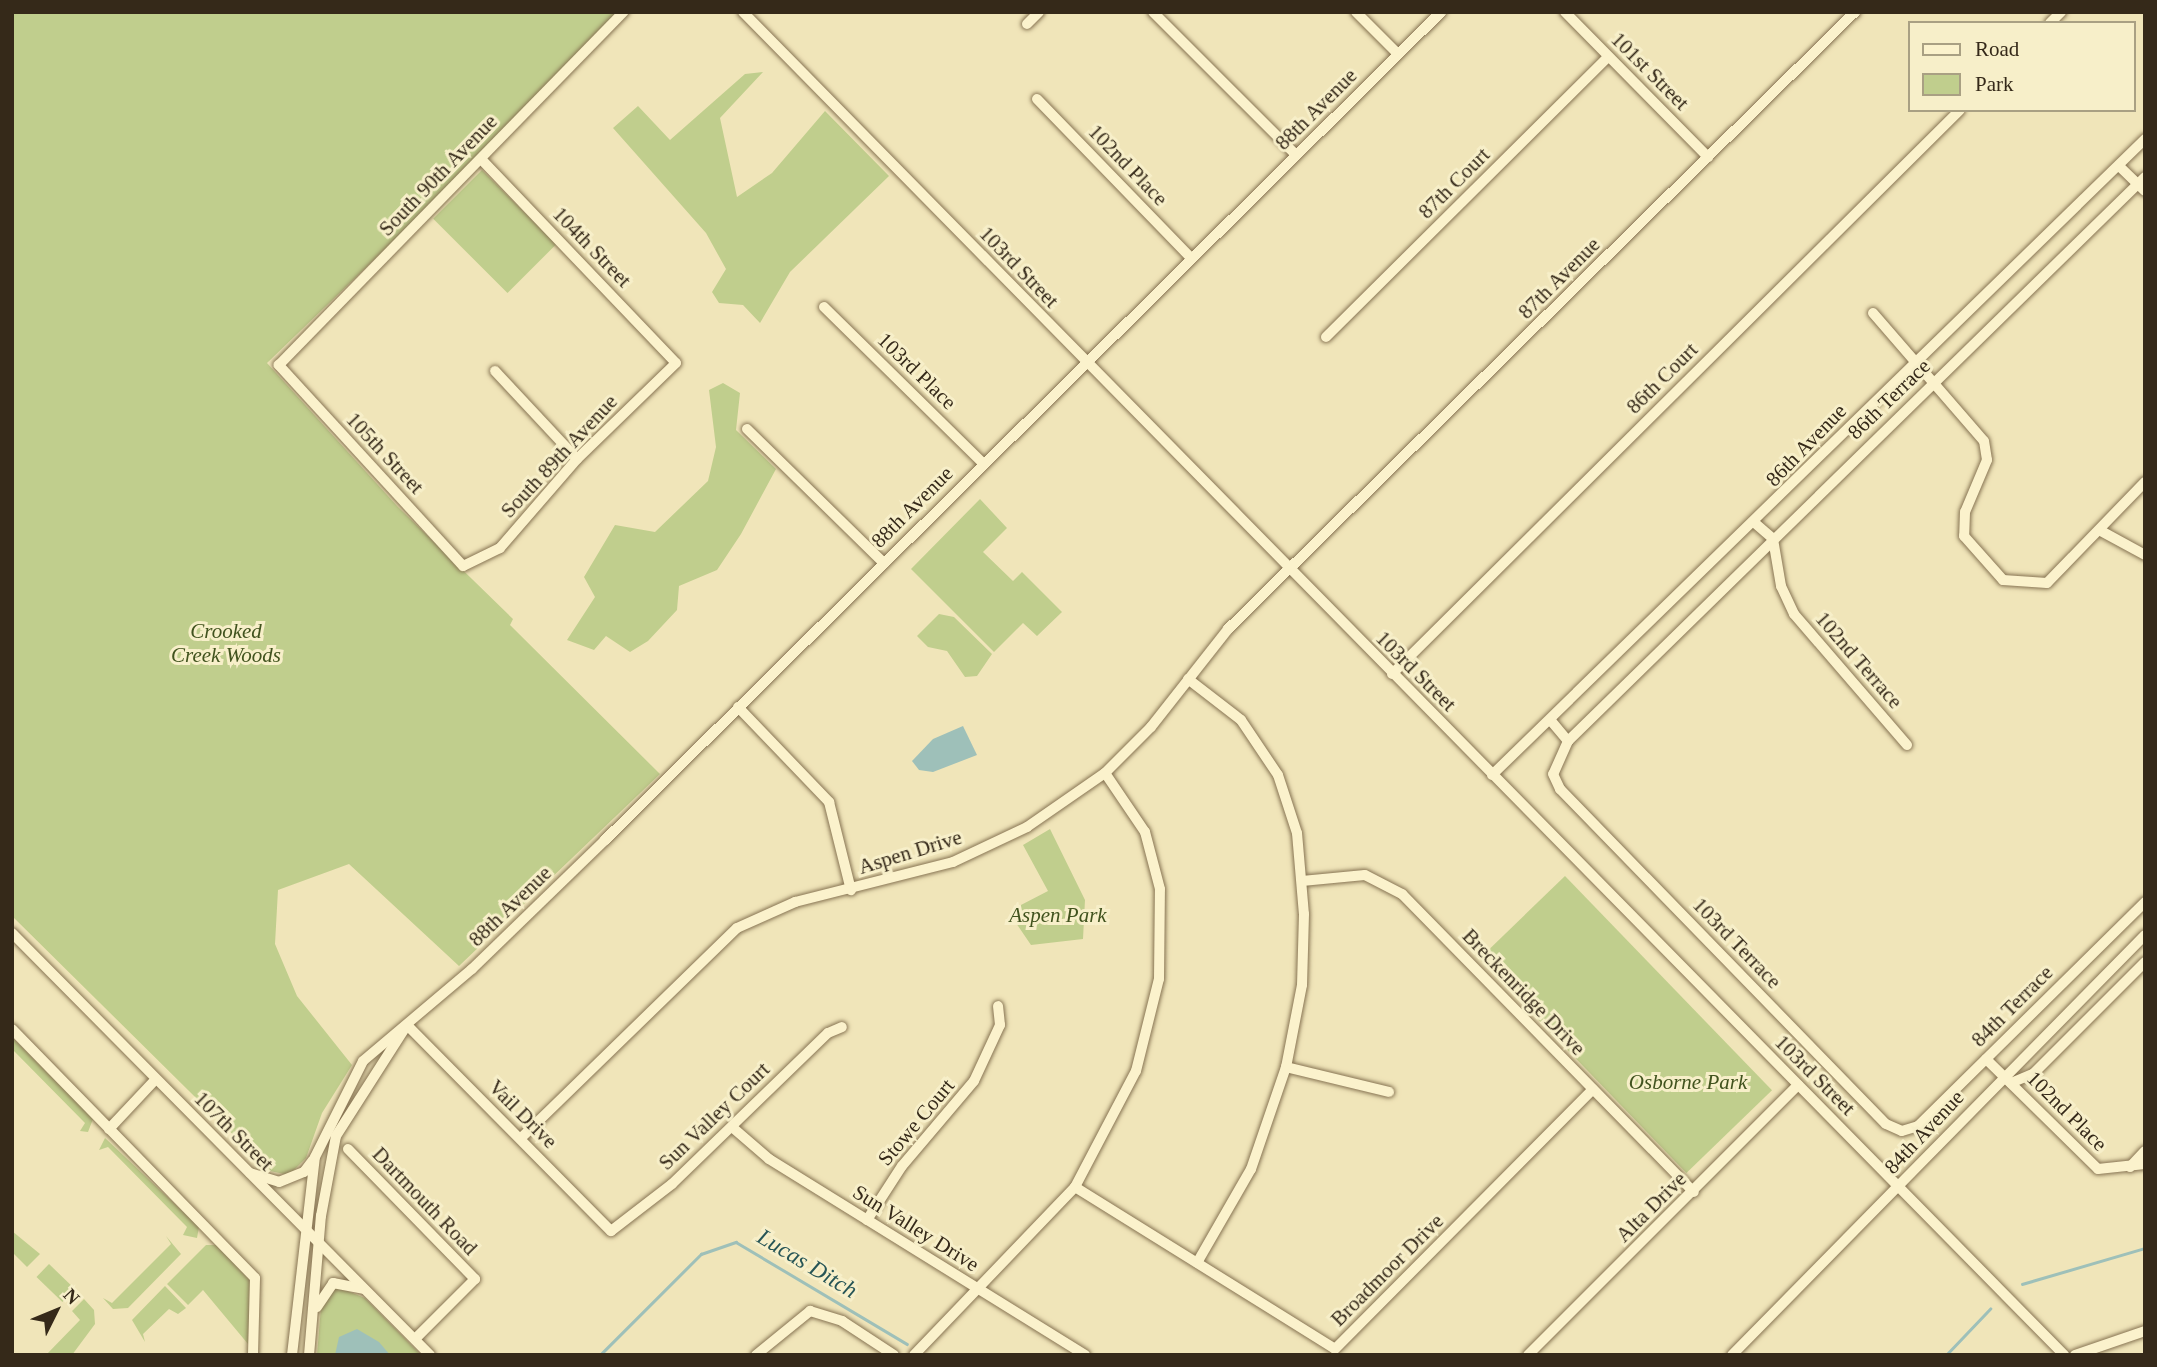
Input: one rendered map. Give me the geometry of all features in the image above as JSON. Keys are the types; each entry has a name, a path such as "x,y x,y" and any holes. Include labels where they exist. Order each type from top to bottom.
{"street":[{"name":"South 90th Avenue","path":"279,365 624,12"},
{"name":"103rd Street","path":"743,12 2064,1355"},
{"path":"1027,24 1039,12"},
{"path":"1153,12 1296,155"},
{"path":"1356,12 1398,54"},
{"name":"88th Avenue","path":"309,1353 318,1240 336,1136 407,1025 737,707 1441,12"},
{"name":"101st Street","path":"1565,12 1708,157"},
{"name":"87th Avenue","path":"1289,570 1854,12"},
{"name":"87th Court","path":"1326,337 1608,57"},
{"name":"102nd Place","path":"1037,99 1191,258"},
{"name":"86th Court","path":"1392,674 1959,112"},
{"name":"86th Avenue","path":"1492,775 1552,722 1756,524 1915,360 2145,139"},
{"name":"104th Street","path":"481,159 676,362"},
{"path":"2119,166 2143,184"},
{"name":"86th Terrace","path":"1553,774 1568,741 1931,385 2143,184"},
{"name":"103rd Place","path":"824,307 984,464"},
{"path":"1873,313 1988,450 1963,526 1988,570 2016,585 2047,583 2101,531 2145,482"},
{"name":"South 89th Avenue","path":"463,566 500,548 576,459 676,362"},
{"name":"105th Street","path":"279,365 463,566"},
{"path":"495,371 576,459"},
{"path":"747,429 884,562"},
{"path":"1756,524 1773,540"},
{"path":"2101,531 2145,555"},
{"name":"102nd Terrace","path":"1773,540 1781,586 1794,614 1907,745"},
{"name":"Aspen Drive","path":"521,1138 724,937 774,909 923,873 1007,838 1105,773 1188,679 1219,639 1289,570"},
{"path":"1188,679 1241,720 1269,758 1294,821 1302,881 1302,985 1286,1067 1251,1169 1197,1262"},
{"path":"737,707 829,802 851,890"},
{"path":"1552,722 1568,741"},
{"path":"914,1355 1075,1187 1129,1089 1159,979 1157,871 1137,816 1105,773"},
{"name":"103rd Terrace","path":"1553,774 1560,789 1886,1124 1902,1131"},
{"name":"Breckenridge Drive","path":"1302,881 1383,879 1694,1192"},
{"name":"84th Terrace","path":"1902,1131 1918,1126 2145,902"},
{"name":"84th Avenue","path":"1732,1355 1900,1188 2145,935"},
{"name":"107th Street","path":"13,936 430,1355"},
{"name":"84th Avenue","path":"2007,1079 2034,1073 2145,962"},
{"name":"Stowe Court","path":"867,1220 902,1166 974,1081 1000,1025 998,1006"},
{"name":"88th Avenue","path":"292,1355 315,1157 363,1061 394,1029 407,1025"},
{"name":"Vail Drive","path":"407,1025 611,1231"},
{"name":"Sun Valley Court","path":"611,1231 732,1127 828,1033 842,1027"},
{"path":"12,1029 256,1278 253,1355"},
{"name":"102nd Place","path":"1986,1059 2098,1169 2145,1164"},
{"path":"1286,1067 1389,1092"},
{"path":"109,1129 155,1080"},
{"name":"Alta Drive","path":"1528,1355 1798,1086"},
{"name":"Broadmoor Drive","path":"1075,1187 1335,1349 1592,1089"},
{"name":"Sun Valley Drive","path":"732,1127 762,1154 1085,1355"},
{"name":"Dartmouth Road","path":"348,1149 475,1279 415,1339"},
{"path":"2130,1167 2145,1151"},
{"path":"247,1172 279,1182 304,1172 315,1157"},
{"path":"311,1317 333,1283 349,1282 372,1294"},
{"path":"756,1355 810,1311 842,1321 894,1355"},
{"path":"2075,1355 2145,1331"}],"green space":[{"name":"Crooked Creek Woods","path":"12,12 631,12 267,363 398,507 513,619 510,625 660,774 459,966 349,864 278,890 275,944 297,996 352,1065 322,1113 306,1158 289,1175 270,1171 12,916"},
{"path":"763,72 720,118 737,197 772,173 825,111 889,176 790,272 760,323 743,305 719,303 712,292 726,269 706,233 613,128 638,106 670,140 745,74"},
{"path":"482,170 556,244 507,293 433,219"},
{"path":"723,383 740,393 736,430 776,469 741,534 717,570 679,586 677,610 648,641 630,652 606,636 594,650 567,640 595,597 584,577 615,525 655,532 708,481 716,447 709,390"},
{"path":"980,499 1007,528 983,552 1013,581 1022,572 1062,612 1037,636 1023,623 994,652 911,569"},
{"path":"939,614 954,617 992,654 977,676 965,677 947,651 928,647 917,636"},
{"name":"Aspen Park","path":"1050,829 1085,900 1083,939 1031,945 1012,917 1022,911 1019,906 1048,891 1023,845"},
{"name":"Osborne Park","path":"1565,876 1772,1090 1686,1173 1479,959"},
{"path":"12,1037 93,1119 88,1132 80,1131 85,1123 12,1049"},
{"path":"105,1138 199,1227 197,1238 183,1235 187,1227 108,1147 99,1150"},
{"path":"12,1231 40,1254 27,1267 12,1252"},
{"path":"166,1236 181,1254 128,1308 113,1309 103,1298 112,1303 171,1244"},
{"path":"206,1245 217,1245 253,1284 248,1344 203,1290 188,1305 167,1284"},
{"path":"49,1264 75,1289 62,1302 36,1277"},
{"path":"165,1286 186,1308 178,1314 169,1309 143,1334 145,1342 132,1320"},
{"path":"335,1286 365,1298 421,1355 317,1355 321,1307"},
{"path":"84,1299 94,1310 95,1324 72,1355 46,1355 80,1320 72,1311"}],"water":[{"path":"963,726 977,755 933,772 919,770 912,761 933,739"},
{"path":"357,1329 379,1342 390,1355 335,1355 339,1337"}],"waterway":[{"name":"Lucas Ditch","path":"600,1355 701,1254 736,1242 907,1344"},
{"name":"Lucas Ditch","path":"2022,1284 2145,1248"},
{"name":"Lucas Ditch","path":"1946,1355 1990,1309"}]}
